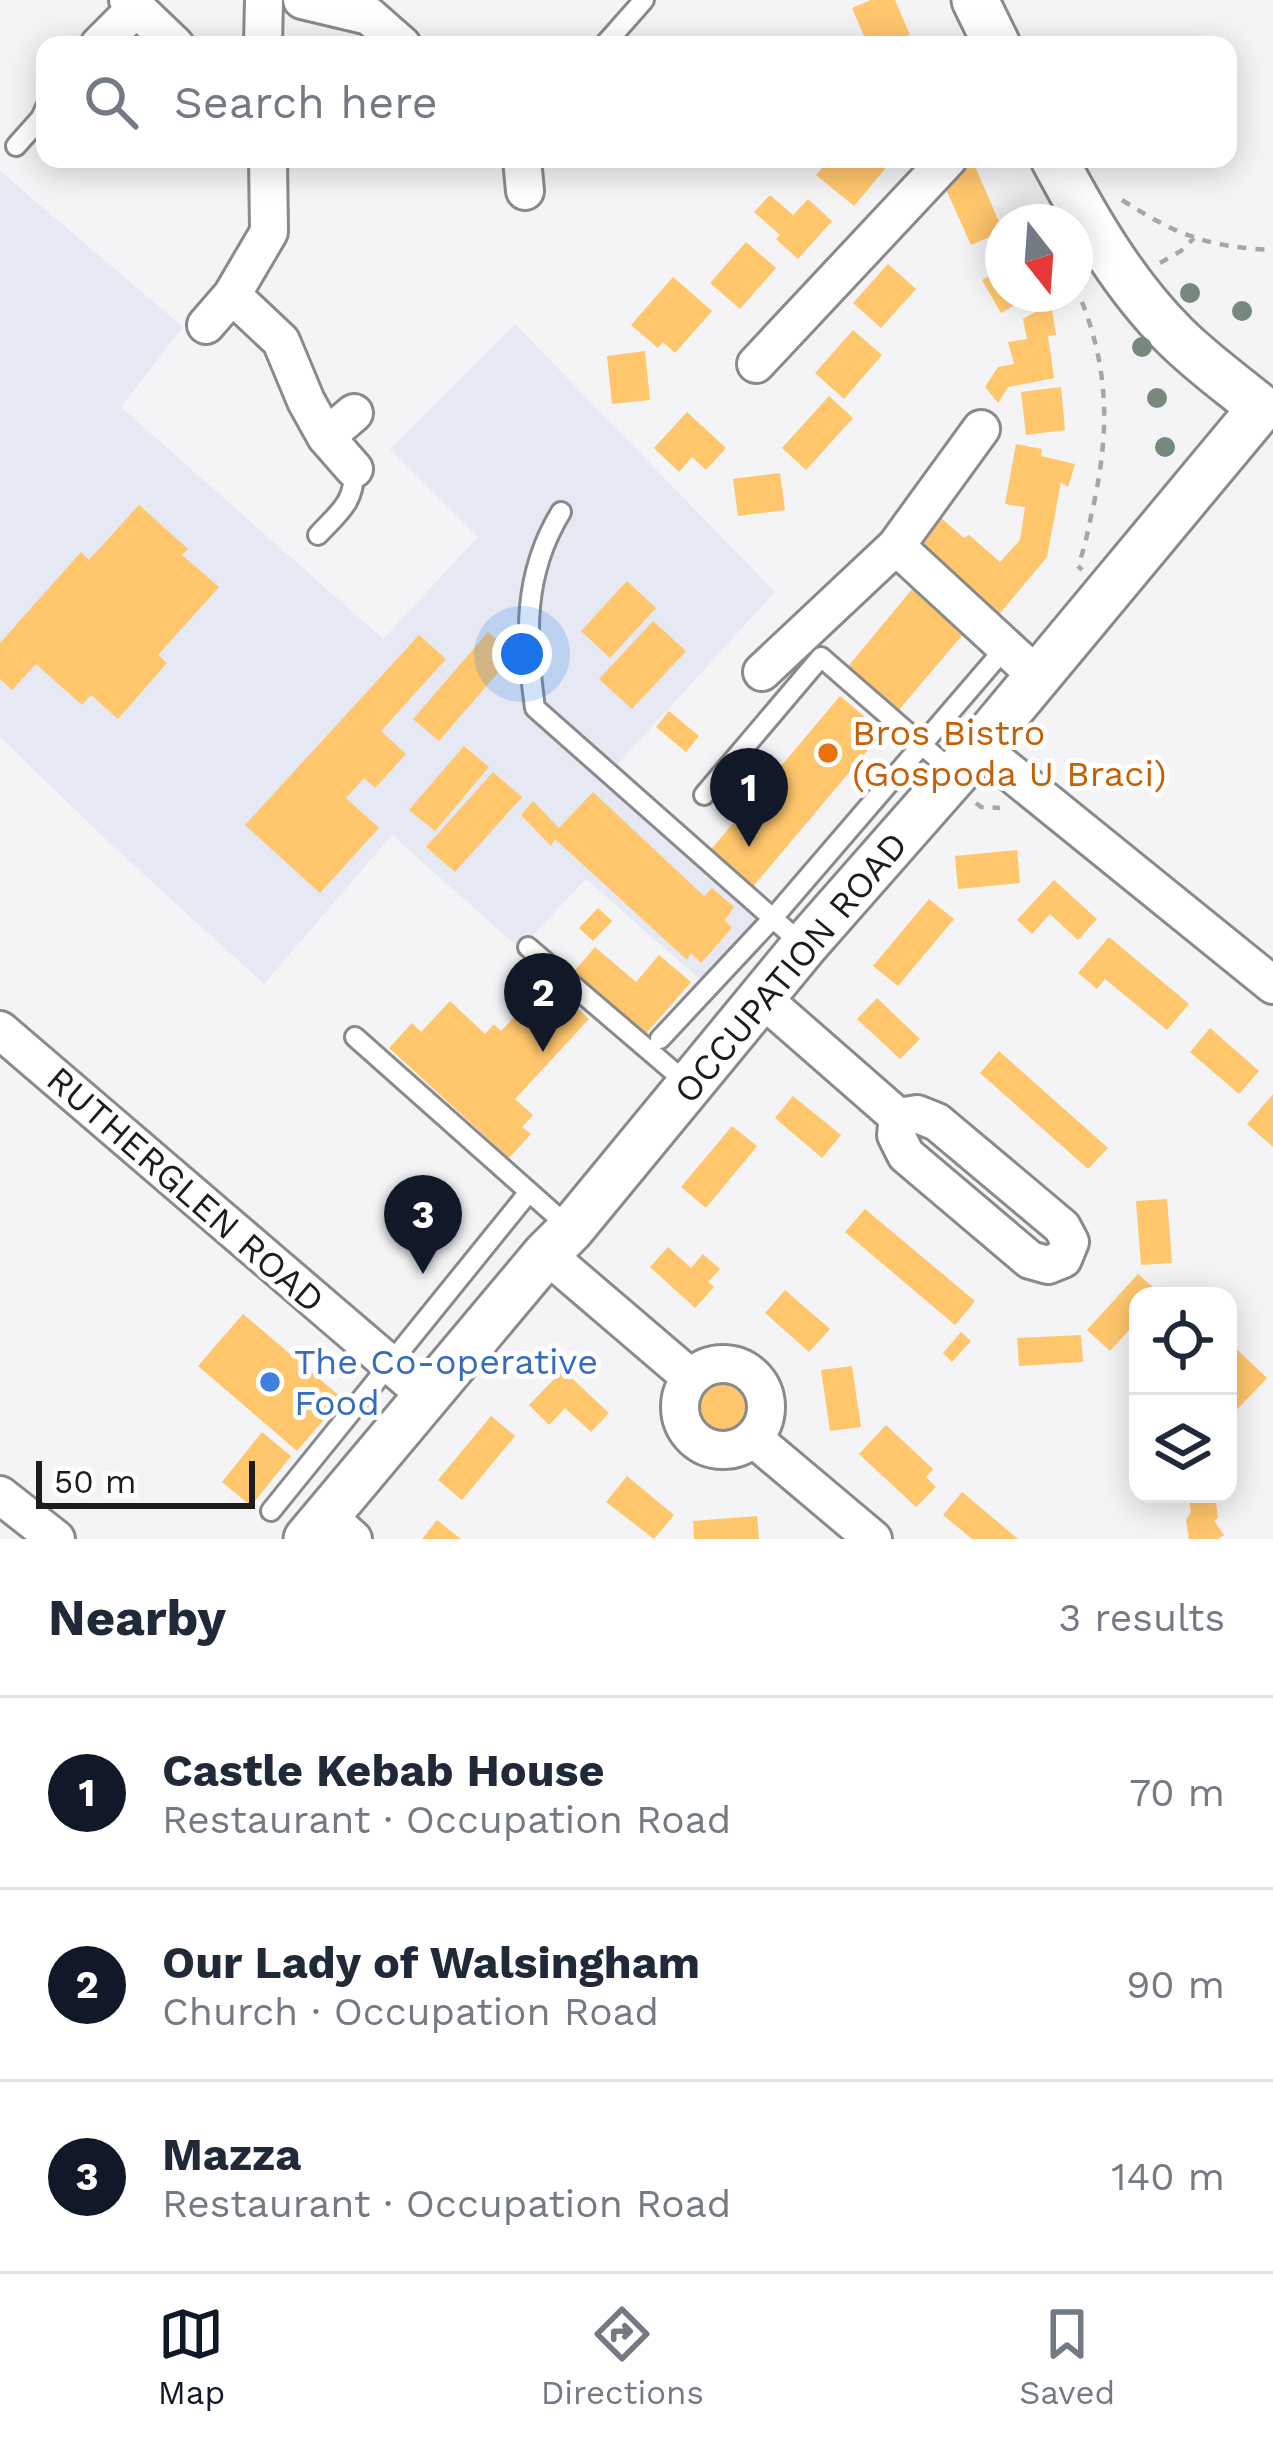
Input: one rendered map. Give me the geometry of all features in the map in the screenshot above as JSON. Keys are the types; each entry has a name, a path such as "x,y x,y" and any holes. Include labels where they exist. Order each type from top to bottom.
{"street":[{"path":"263,36 264,0"},
{"path":"302,0 369,16 392,36"},
{"path":"975,0 993,36"},
{"path":"106,36 132,4 166,36"},
{"path":"206,326 232,295 269,232 268,168"},
{"path":"756,364 940,168"},
{"path":"1059,168 1130,285 1176,338 1267,401"},
{"path":"232,295 281,341 306,400 340,425 354,469"},
{"name":"OCCUPATION ROAD","path":"329,1531 427,1396 763,999 788,932 967,760 1022,661 1106,593 1267,401"},
{"path":"762,672 896,546 981,429"},
{"path":"896,546 1022,661"},
{"path":"967,760 1273,985"},
{"path":"763,999 898,1117"},
{"name":"RUTHERGLEN ROAD","path":"0,1030 427,1396"},
{"path":"917,1114 937,1122 1062,1227 1070,1242 1063,1259 1048,1265 1030,1260 924,1170 907,1155 896,1135 898,1117 917,1114"},
{"path":"558,1242 691,1378"},
{"path":"718,1364 753,1377 765,1403 764,1418 753,1438 726,1450 696,1441 680,1417 680,1402 691,1378 718,1364"},
{"path":"753,1438 873,1539"},
{"path":"0,1495 56,1539"}],"lane":[{"path":"612,36 644,0"},
{"path":"16,146 36,124"},
{"path":"318,535 350,500 354,469"},
{"path":"561,512 544,539 534,575 528,620 535,707 788,932"},
{"path":"704,795 820,657 920,743 967,760"},
{"path":"660,1039 788,932 920,743 1022,661"},
{"path":"528,947 690,1086"},
{"path":"355,1037 530,1192 558,1242"},
{"path":"271,1511 530,1192"}],"path":[{"path":"1122,200 1199,241 1273,250"},
{"path":"1087,312 1102,366 1106,405 1103,462 1078,566 1106,593"}],"shaded area":[{"path":"0,171 183,327 121,407 383,639 478,537 390,449 515,324 775,592 618,764 770,908 704,983 586,879 520,949 392,835 264,984 0,737"}],"building":[{"path":"871,0 895,0 910,35 864,36 852,8"},
{"path":"822,168 886,168 854,206 816,175"},
{"path":"965,168 976,168 991,204 985,204 985,239 971,245 941,178"},
{"path":"770,195 793,215 808,199 832,221 798,259 754,212"},
{"path":"746,242 776,268 740,309 710,283"},
{"path":"888,264 916,289 881,328 853,303"},
{"path":"673,277 712,311 675,353 663,342 658,348 631,325"},
{"path":"1035,312 1052,312 1056,335 1048,336 1054,378 1008,387 998,403 985,387 998,367 1014,364 1008,342 1027,339 1023,319"},
{"path":"853,330 882,355 844,399 815,373"},
{"path":"645,351 650,400 612,404 607,356"},
{"path":"1061,387 1065,430 1026,435 1021,392"},
{"path":"829,396 853,418 806,470 782,448"},
{"path":"687,412 726,448 706,470 692,457 679,472 654,448"},
{"path":"1016,444 1042,449 1041,456 1075,464 1068,487 1061,482 1047,557 996,618 912,546 938,515 1000,562 1020,540 1025,507 1005,504"},
{"path":"780,473 785,510 738,516 733,479"},
{"path":"139,505 188,549 182,555 219,587 158,655 167,663 118,719 91,695 82,705 36,664 12,690 0,679 0,643 81,552 89,560"},
{"path":"627,581 656,608 610,658 581,631"},
{"path":"913,588 965,632 897,712 846,669"},
{"path":"653,621 686,651 632,709 599,679"},
{"path":"488,632 514,654 439,741 413,719"},
{"path":"419,635 446,659 381,731 406,754 375,788 364,778 346,798 379,828 320,893 245,825"},
{"path":"840,696 883,732 751,889 708,853"},
{"path":"669,711 699,736 686,752 656,727"},
{"path":"464,746 489,767 435,831 409,810"},
{"path":"493,772 522,797 455,872 426,847"},
{"path":"593,792 704,896 712,888 734,907 725,920 732,928 701,963 691,953 687,960 555,839 551,846 521,815 533,801 559,828"},
{"path":"1017,850 1020,883 958,889 955,856"},
{"path":"1054,880 1097,919 1078,940 1050,914 1032,934 1017,920"},
{"path":"929,899 954,919 898,986 873,966"},
{"path":"598,908 612,921 593,941 579,928"},
{"path":"1109,937 1189,1004 1167,1030 1105,979 1097,989 1078,973"},
{"path":"595,947 636,982 659,955 691,982 644,1036 572,974"},
{"path":"555,987 589,1019 515,1099 533,1115 522,1127 531,1134 509,1158 389,1048 412,1023 421,1032 450,1001 485,1034 494,1024 501,1031 535,994 542,1001"},
{"path":"877,998 920,1039 900,1059 857,1019"},
{"path":"1210,1028 1259,1071 1239,1094 1190,1052"},
{"path":"999,1051 1108,1148 1088,1169 980,1073"},
{"path":"1273,1094 1273,1147 1247,1124"},
{"path":"793,1096 841,1135 822,1158 775,1118"},
{"path":"732,1126 757,1146 706,1208 681,1187"},
{"path":"1167,1199 1172,1263 1141,1265 1136,1201"},
{"path":"865,1209 975,1301 955,1325 845,1232"},
{"path":"668,1247 691,1268 703,1254 720,1269 708,1282 714,1287 695,1308 650,1267"},
{"path":"1138,1274 1153,1287 1129,1287 1129,1330 1110,1351 1087,1330"},
{"path":"785,1290 830,1329 809,1352 765,1313"},
{"name":"The Co-operative Food","path":"243,1314 342,1398 297,1451 198,1366"},
{"path":"961,1332 971,1341 952,1362 943,1353"},
{"path":"1081,1335 1083,1362 1019,1366 1017,1338"},
{"path":"1237,1350 1267,1378 1237,1410"},
{"path":"852,1366 861,1427 830,1431 821,1370"},
{"path":"563,1370 609,1413 591,1432 565,1408 549,1425 529,1405"},
{"path":"723,1377 744,1386 753,1407 744,1428 723,1437 702,1428 693,1407 702,1386"},
{"path":"491,1416 515,1436 462,1500 438,1480"},
{"path":"886,1425 933,1469 926,1477 936,1487 916,1507 859,1454"},
{"path":"262,1432 291,1456 251,1506 222,1482"},
{"path":"627,1476 674,1515 654,1539 606,1502"},
{"path":"962,1492 1018,1539 972,1539 943,1515"},
{"path":"1190,1503 1216,1503 1218,1518 1214,1521 1224,1535 1189,1539 1186,1520"},
{"path":"757,1516 759,1539 694,1539 693,1521"},
{"path":"437,1520 461,1539 422,1539"}],"place":[{"name":"Bros Bistro (Gospoda U Braci)","path":"828,753"},
{"name":"Castle Kebab House","path":"749,847"},
{"name":"Our Lady of Walsingham","path":"543,1052"},
{"name":"Mazza","path":"423,1274"},
{"name":"The Co-operative Food","path":"270,1382"}]}
